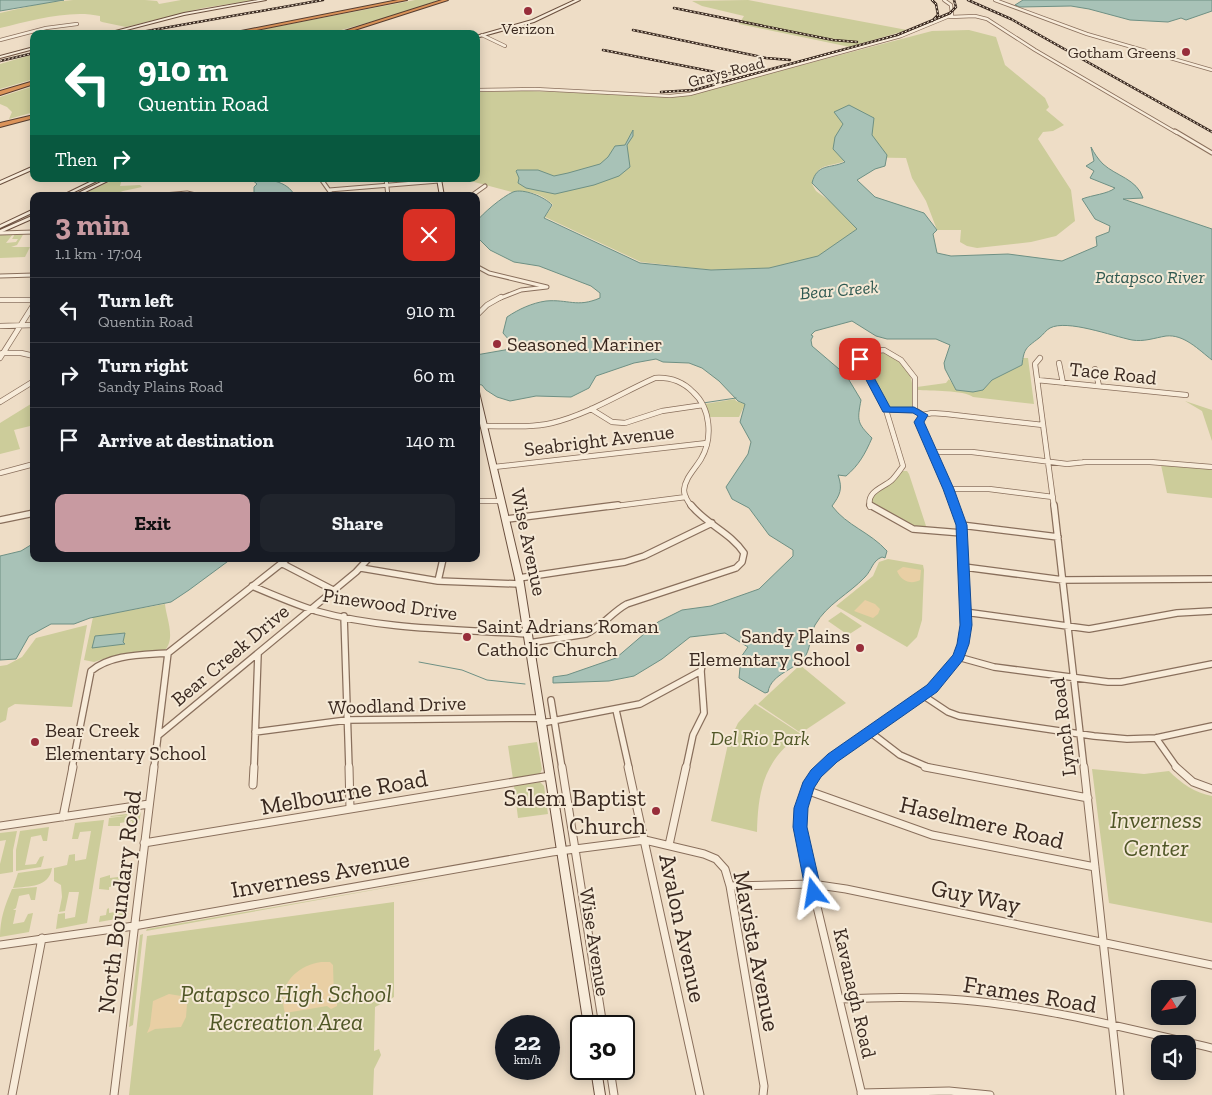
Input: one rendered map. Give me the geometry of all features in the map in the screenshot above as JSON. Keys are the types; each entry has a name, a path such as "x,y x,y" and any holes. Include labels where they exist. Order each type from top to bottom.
{"highway":[{"path":"249,30 404,0"},
{"path":"349,30 446,0"},
{"path":"0,93 30,83"},
{"path":"0,125 30,117"}],"main road":[{"path":"122,30 184,14 264,0"},
{"path":"563,5 571,0"},
{"path":"482,35 522,24 578,0"},
{"path":"480,34 514,24 522,24"},
{"path":"508,29 516,25 514,24"},
{"path":"482,35 489,31"},
{"path":"1,56 30,49"},
{"path":"0,183 30,169"},
{"path":"78,192 94,182"},
{"path":"80,192 103,182"},
{"path":"0,227 30,212"},
{"path":"0,233 30,218"},
{"path":"18,232 12,230 19,223"},
{"name":"Wise Avenue","path":"480,412 507,519 520,581 587,1015"},
{"path":"598,1080 600,1095"}],"street":[{"path":"944,0 951,5 953,14 949,17"},
{"path":"995,0 1087,34 1212,70"},
{"name":"Grays Road","path":"480,90 518,89 670,96 685,94 896,38 949,17 975,16 987,19 1035,50 1212,153"},
{"path":"38,30 77,24"},
{"path":"0,40 30,32"},
{"path":"482,35 505,46"},
{"path":"323,182 329,190 421,182"},
{"path":"386,182 387,192"},
{"path":"476,192 484,186"},
{"path":"0,233 30,232"},
{"path":"480,268 489,273 548,286 528,289 499,298 480,312"},
{"path":"0,275 30,274"},
{"path":"0,300 30,300"},
{"path":"30,310 1,355 30,357"},
{"path":"0,326 30,325"},
{"path":"914,410 914,378 901,360 884,350 859,353 867,375 886,410 903,466 893,479 870,496 868,502 870,507 876,512 913,529 962,533"},
{"name":"Lynch Road","path":"1040,358 1035,364 1058,537 1120,1095"},
{"path":"1059,363 1063,383"},
{"path":"1095,369 1099,386"},
{"path":"483,426 540,425 569,418 655,378 664,377 680,382 703,405 706,412 706,450 685,486 686,498 690,505 743,550 744,560 738,566 627,604 586,634 530,643"},
{"name":"Tace Road","path":"1037,380 1186,395"},
{"path":"0,402 30,383"},
{"path":"591,409 612,422 625,423 662,411 703,405"},
{"path":"886,410 914,410 923,415 932,413 946,414 1043,425"},
{"name":"Kavanagh Road","path":"861,1094 800,827 801,808 806,790 824,764 924,696 958,657 965,634 962,525 949,489 919,422 923,415"},
{"name":"Seabright Avenue","path":"494,467 707,443"},
{"path":"932,452 972,452 1081,464 1086,462 1150,462 1212,467"},
{"path":"0,473 30,465"},
{"path":"949,489 989,489 1053,497"},
{"path":"507,519 686,498"},
{"path":"480,501 502,501"},
{"path":"0,520 30,514"},
{"path":"360,568 438,580 520,581 631,561 712,523"},
{"path":"962,525 1058,537"},
{"path":"63,817 92,671 98,665 110,661 168,653 283,562"},
{"name":"Bear Creek Drive","path":"158,736 365,562"},
{"path":"438,580 441,562"},
{"path":"281,564 333,590"},
{"path":"964,567 1063,580 1212,579"},
{"name":"Pinewood Drive","path":"252,586 284,602 310,610 344,616 425,629 528,634"},
{"path":"965,612 1068,627 1094,628 1177,613 1212,611"},
{"path":"344,616 350,810"},
{"name":"North Boundary Road","path":"114,1095 168,653"},
{"path":"253,785 258,654"},
{"path":"958,657 994,667 1074,679 1121,682 1212,664"},
{"path":"668,845 693,735 704,713 701,671 703,660"},
{"name":"Woodland Drive","path":"255,732 347,720 554,720 616,710 649,700 690,675 701,671"},
{"path":"924,696 948,712 960,716 1127,739 1156,738 1212,726"},
{"name":"Wise Avenue","path":"551,700 601,1015"},
{"name":"Avalon Avenue","path":"616,710 700,1095"},
{"path":"870,732 900,755 926,767 1088,798"},
{"path":"1156,738 1177,770 1196,784 1212,789"},
{"name":"Melbourne Road","path":"144,843 550,776"},
{"name":"Haselmere Road","path":"806,790 932,835 1096,867"},
{"path":"0,826 149,804"},
{"name":"Mavista Avenue","path":"645,840 704,854 716,859 725,869 730,886 764,1086 763,1095"},
{"name":"Inverness Avenue","path":"0,944 134,926 562,850 645,840"},
{"name":"Guy Way","path":"730,886 812,884 859,891 1212,965"},
{"path":"12,1095 42,938"},
{"name":"Frames Road","path":"840,999 902,998 980,1002 1113,1026 1212,1048"},
{"path":"612,1080 614,1095"},
{"path":"861,1094 949,1091 990,1095"}],"green space":[{"path":"73,0 145,0 157,1 159,4 181,0 256,0 203,8 126,27 102,22 100,21 100,16 76,14 50,17 0,28 0,13 44,3"},
{"path":"415,0 439,0 341,30 259,30"},
{"path":"748,0 907,30 850,47 739,24 744,16 702,6 692,1"},
{"path":"969,30 996,37 1005,65 1045,98 1049,107 1046,110 1064,125 1053,131 1043,132 1038,139 1071,190 1075,221 1056,236 1031,242 977,248 967,246 960,242 961,230 937,230 926,201 912,178 906,158 845,157 843,162 823,167 819,170 812,184 816,191 835,205 857,229 819,256 769,268 711,270 641,262 545,217 553,205 540,195 523,191 512,192 474,182 480,182 480,92 527,91 684,96 932,31"},
{"path":"30,55 30,80 0,89 0,64"},
{"path":"30,87 30,113 9,119 12,112 0,104 0,97"},
{"path":"109,182 121,182 120,186 140,185 142,187 121,192 87,192"},
{"path":"24,233 17,245 11,247 30,247 25,257 0,258 0,235 13,234 6,243 16,242 18,239 12,239 15,234"},
{"path":"885,352 902,364 910,375 913,389 913,409 887,409 860,356 863,353"},
{"path":"1023,358 1028,358 1034,404 973,397 955,392 917,390 917,387 946,383 949,379 957,390 983,390 992,380 1022,365"},
{"path":"735,399 745,404 739,417 709,417 705,404"},
{"path":"1185,401 1212,410 1212,441 1202,411"},
{"path":"30,404 30,426 14,430 20,449 0,454 0,423"},
{"path":"1161,465 1212,469 1212,498 1167,493"},
{"path":"902,471 907,471 909,474 927,529 912,527 871,504 872,494 894,481"},
{"path":"888,559 923,565 922,620 917,637 907,647 836,606 873,576 879,562"},
{"path":"165,604 170,627 170,640 165,650 94,662 84,660 93,617"},
{"path":"841,612 862,626 848,635 828,621"},
{"path":"87,625 72,707 15,704 8,708 6,720 0,723 0,666 7,665 22,657 36,638"},
{"path":"800,665 846,703 801,733 758,704"},
{"name":"Del Rio Park","path":"755,704 801,734 779,754 771,765 759,803 757,832 711,821 728,744 738,723"},
{"path":"537,742 542,769 540,774 513,779 508,746"},
{"name":"Inverness Center","path":"1092,769 1144,774 1169,771 1189,787 1200,793 1212,796 1212,923 1109,903"},
{"path":"540,782 544,786 548,814 518,818 514,786"},
{"path":"141,812 139,823 132,824 132,821 120,823 120,826 108,826 109,818 133,815 111,816"},
{"path":"104,820 87,923 56,929 58,914 65,913 65,919 75,917 79,892 69,892 65,911 59,912 62,897 61,885 54,881 54,868 67,865 69,855 75,854 75,861 86,859 91,831 80,832 78,839 72,839 75,823"},
{"path":"49,827 47,841 43,841 41,835 31,837 25,865 36,864 40,857 44,856 41,867 16,871 16,850 20,831"},
{"path":"17,831 13,850 13,872 0,874 0,864 6,840 0,841 0,833"},
{"path":"52,868 50,875 43,883 13,888 18,873"},
{"path":"127,872 133,872 131,886 127,887 127,884 109,887 109,890 99,889 100,878 110,875 110,878 125,876"},
{"path":"446,877 146,931 147,929"},
{"path":"37,887 35,900 31,900 29,894 19,896 16,908 13,910 16,910 13,924 24,922 28,914 33,913 29,932 0,937 3,912 12,889"},
{"name":"Patapsco High School Recreation Area","path":"394,902 394,997 375,1007 374,1051 379,1049 381,1055 374,1069 373,1095 129,1095 147,936"},
{"path":"129,907 127,917 99,922 100,916 106,915 109,908 109,913"},
{"path":"143,934 133,1025 129,1027 140,935"}],"sand":[{"path":"903,567 921,570 920,580 910,582 904,580 897,571"},
{"path":"865,600 875,604 880,609 873,618 854,611"},
{"path":"321,962 330,962 333,965 334,999 337,1000 337,1006 331,1009 327,1006 285,1013 284,994 290,979 303,968"},
{"path":"169,994 181,996 187,1004 186,1017 181,1027 155,1029 147,1033 150,1026 153,1001"}],"water":[{"path":"0,0 64,0 0,11"},
{"path":"1023,0 1212,0 1212,11 1186,20 1181,18 1168,22 1130,20 1071,6 1020,7 1015,5"},
{"name":"Patapsco River","path":"849,105 874,118 872,135 887,155 885,166 875,169 857,180 875,197 924,213 937,230 933,234 937,253 951,256 1008,254 1062,261 1097,246 1096,237 1109,232 1110,226 1095,219 1082,199 1108,192 1115,188 1090,178 1094,171 1086,166 1094,161 1091,147 1103,164 1136,186 1143,198 1123,199 1212,229 1212,360 1185,340 1173,336 1132,340 1090,329 1058,326 1049,329 1028,346 1022,365 992,380 983,390 973,392 956,390 945,369 944,363 950,345 936,339 887,339 876,336 852,321 815,331 811,335 813,336 811,340 812,346 846,375 861,400 859,421 863,429 872,438 855,468 846,476 838,475 840,492 832,506 845,519 880,544 887,551 885,558 882,557 876,561 859,583 826,611 813,629 806,655 797,664 774,680 768,692 765,693 739,678 741,657 748,647 725,633 690,637 662,659 634,676 609,681 553,683 553,677 567,675 616,658 658,622 682,610 711,606 759,589 793,556 793,550 769,535 749,508 732,499 726,487 748,454 751,442 740,422 745,404 738,401 719,381 702,368 689,363 663,362 656,359 634,363 596,376 589,388 571,397 536,396 510,401 497,397 480,385 480,354 516,348 503,333 507,317 536,303 546,301 592,301 600,298 600,293 591,286 539,266 514,262 490,250 480,240 480,218 513,192 522,191 539,196 552,205 544,218 640,263 711,270 769,268 818,256 857,229 812,183 817,172 821,169 845,162 833,149 835,137 843,124 834,112"},
{"path":"633,130 633,136 627,145 630,167 619,176 594,185 555,194 526,188 518,183 517,170 538,170 554,176 600,164 608,157 615,146 625,145"},
{"path":"255,182 276,182 287,187 292,192 254,192 254,187 257,184"},
{"path":"30,545 30,562 227,562 171,602 90,618 74,624 51,624 29,636 16,659 0,660 0,556 21,551"},
{"path":"125,633 123,642 125,644 92,648 95,636"}],"waterway":[{"path":"703,403 736,398"},
{"path":"419,662 462,670 487,680 525,684"}],"railway":[{"path":"153,30 323,0"},
{"path":"932,0 936,4 938,15 933,20"},
{"path":"933,20 950,13 956,7 954,0"},
{"path":"968,0 1011,19 1212,132"},
{"path":"674,8 833,40 857,42"},
{"path":"661,92 694,90 897,35 933,20"},
{"path":"633,30 766,58 790,60"},
{"path":"603,50 715,72 737,74"},
{"path":"0,61 30,54"}],"place":[{"name":"Verizon","path":"528,11"},
{"name":"Gotham Greens","path":"1186,52"},
{"name":"Seasoned Mariner","path":"497,344"},
{"name":"Saint Adrians Roman Catholic Church","path":"467,637"},
{"name":"Sandy Plains Elementary School","path":"860,648"},
{"name":"Bear Creek Elementary School","path":"35,742"},
{"name":"Salem Baptist Church","path":"656,811"}],"route":[{"path":"814,893 802,844 800,827 801,808 808,786 824,764 932,689 952,666 961,652 966,625 962,525 949,489 921,428 919,419 923,415 914,410 886,410 860,359"}],"water label":[{"name":"Bear Creek","path":"839,290"}]}
